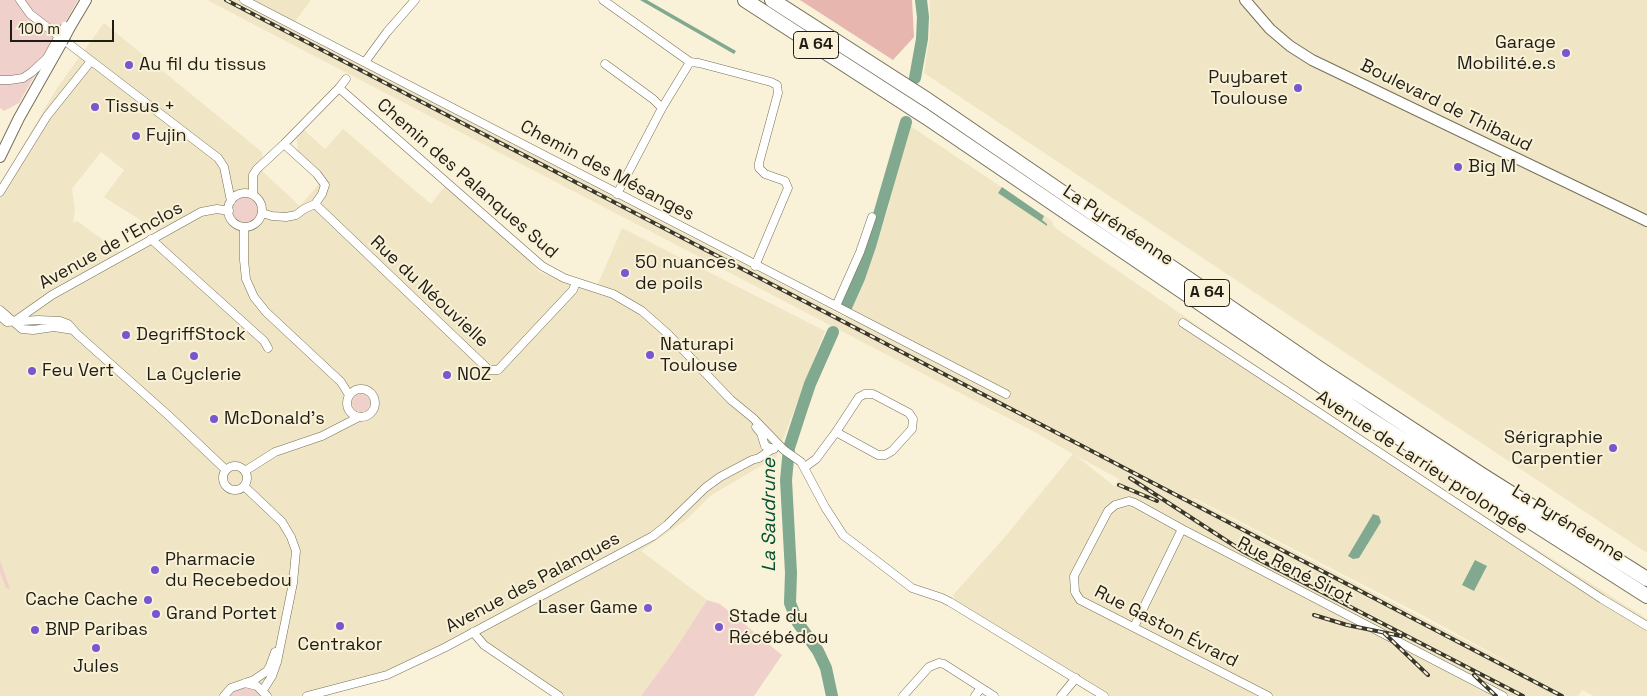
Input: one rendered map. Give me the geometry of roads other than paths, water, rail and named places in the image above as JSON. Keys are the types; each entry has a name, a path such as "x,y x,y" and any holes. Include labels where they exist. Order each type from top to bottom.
{"highway":[{"name":"La Pyrénéenne","path":"745,0 926,116 1260,346 1370,419 1647,596"},
{"name":"La Pyrénéenne","path":"772,0 929,101 1320,369 1482,475 1647,579"}],"street":[{"path":"20,0 30,14 218,158 224,167 231,201 230,215 235,223 244,226 254,225 258,222 262,213 261,202 254,195 239,194 231,201"},
{"path":"0,157 60,40 86,0"},
{"name":"Chemin des Mésanges","path":"244,0 755,266 1006,394"},
{"path":"365,62 387,32 415,0"},
{"path":"603,0 690,62 777,85 778,93 759,168 765,174 785,181 788,188 755,266"},
{"name":"Boulevard de Thibaud","path":"1245,0 1270,29 1290,46 1312,60 1647,221"},
{"path":"0,80 16,79 32,72 60,40"},
{"path":"0,192 47,116 91,61"},
{"path":"617,194 662,108 690,62"},
{"path":"605,64 652,98 662,108"},
{"path":"254,195 253,175 255,172 346,79"},
{"name":"Chemin des Palanques Sud","path":"339,88 553,273 613,294 642,311 668,334 743,411 761,433 768,447"},
{"path":"0,146 19,118"},
{"path":"262,213 286,217 296,215 315,204 322,194 325,185 317,174 284,144"},
{"name":"Rue du Néouvielle","path":"315,204 489,370 498,370 573,290 576,282"},
{"name":"Avenue de l'Enclos","path":"14,322 52,295 201,212 217,209 229,210"},
{"path":"836,306 860,252 872,217"},
{"path":"244,226 246,279 254,297 266,312 341,382 350,396"},
{"path":"151,239 264,341 268,348"},
{"path":"0,310 14,322"},
{"path":"0,316 8,322 28,319 60,321 68,324 226,470"},
{"name":"Avenue de Larrieu prolongée","path":"1182,323 1602,599 1647,626"},
{"path":"245,471 275,452 322,436 372,412 375,400 370,392 362,389 357,390 341,382"},
{"path":"339,428 347,414 347,401 357,390"},
{"path":"805,467 816,459 859,397 865,394 873,394 909,413 913,419 912,429 892,451 885,455 878,455 836,432"},
{"path":"348,407 352,414 359,417"},
{"name":"Chemin des Palanques Sud","path":"743,411 753,418 774,441 805,467 825,507 843,536 912,588 947,600 1104,696"},
{"name":"Avenue des Palanques","path":"308,696 387,675 444,648 653,536 668,525 705,488 720,477 759,458 774,441"},
{"path":"768,447 784,450"},
{"path":"236,466 245,471 247,479 244,486 235,490 227,487 223,478 226,470 236,466"},
{"path":"244,486 288,530 295,545 296,561 277,662 265,693 257,686 245,683"},
{"name":"Rue René Sirot","path":"1091,544 1108,511 1115,505 1129,501 1135,503 1503,696"},
{"path":"1134,627 1182,529"},
{"name":"Rue Gaston Évrard","path":"1091,544 1074,576 1074,592 1080,600 1268,696"},
{"path":"224,696 231,688 254,680 267,671 286,616"},
{"path":"474,632 476,638 484,645 558,696"},
{"path":"903,696 929,666 939,663 944,664 994,696"},
{"path":"1061,696 1076,678"},
{"path":"975,696 981,688"}],"waterway":[{"name":"La Saudrune","path":"915,78 922,39 923,17 921,0"},
{"name":"La Saudrune","path":"846,307 870,246 906,122"},
{"name":"La Saudrune","path":"832,696 826,668 818,651 798,623 790,603 791,573 786,480 789,448 810,384 833,332"}],"railway":[{"path":"226,0 1562,696"},
{"path":"1130,478 1244,552 1523,696"},
{"path":"1119,485 1157,501"},
{"path":"1314,615 1347,625 1401,636"},
{"path":"1384,633 1428,675"},
{"path":"1474,675 1496,696"}],"place":[{"name":"Garage Mobilité.e.s","path":"1566,53"},
{"name":"Au fil du tissus","path":"129,65"},
{"name":"Puybaret Toulouse","path":"1298,88"},
{"name":"Tissus +","path":"95,107"},
{"name":"Fujin","path":"136,136"},
{"name":"Big M","path":"1458,167"},
{"name":"50 nuances de poils","path":"625,273"},
{"name":"DegriffStock","path":"126,335"},
{"name":"Naturapi Toulouse","path":"650,355"},
{"name":"La Cyclerie","path":"194,356"},
{"name":"Feu Vert","path":"32,371"},
{"name":"NOZ","path":"447,375"},
{"name":"McDonald's","path":"214,419"},
{"name":"Sérigraphie Carpentier","path":"1613,448"},
{"name":"Pharmacie du Recebedou","path":"155,570"},
{"name":"Cache Cache","path":"148,600"},
{"name":"Laser Game","path":"648,608"},
{"name":"Grand Portet","path":"156,614"},
{"name":"Centrakor","path":"340,626"},
{"name":"Stade du Récébédou","path":"719,627"},
{"name":"BNP Paribas","path":"35,630"},
{"name":"Jules","path":"96,648"}]}
